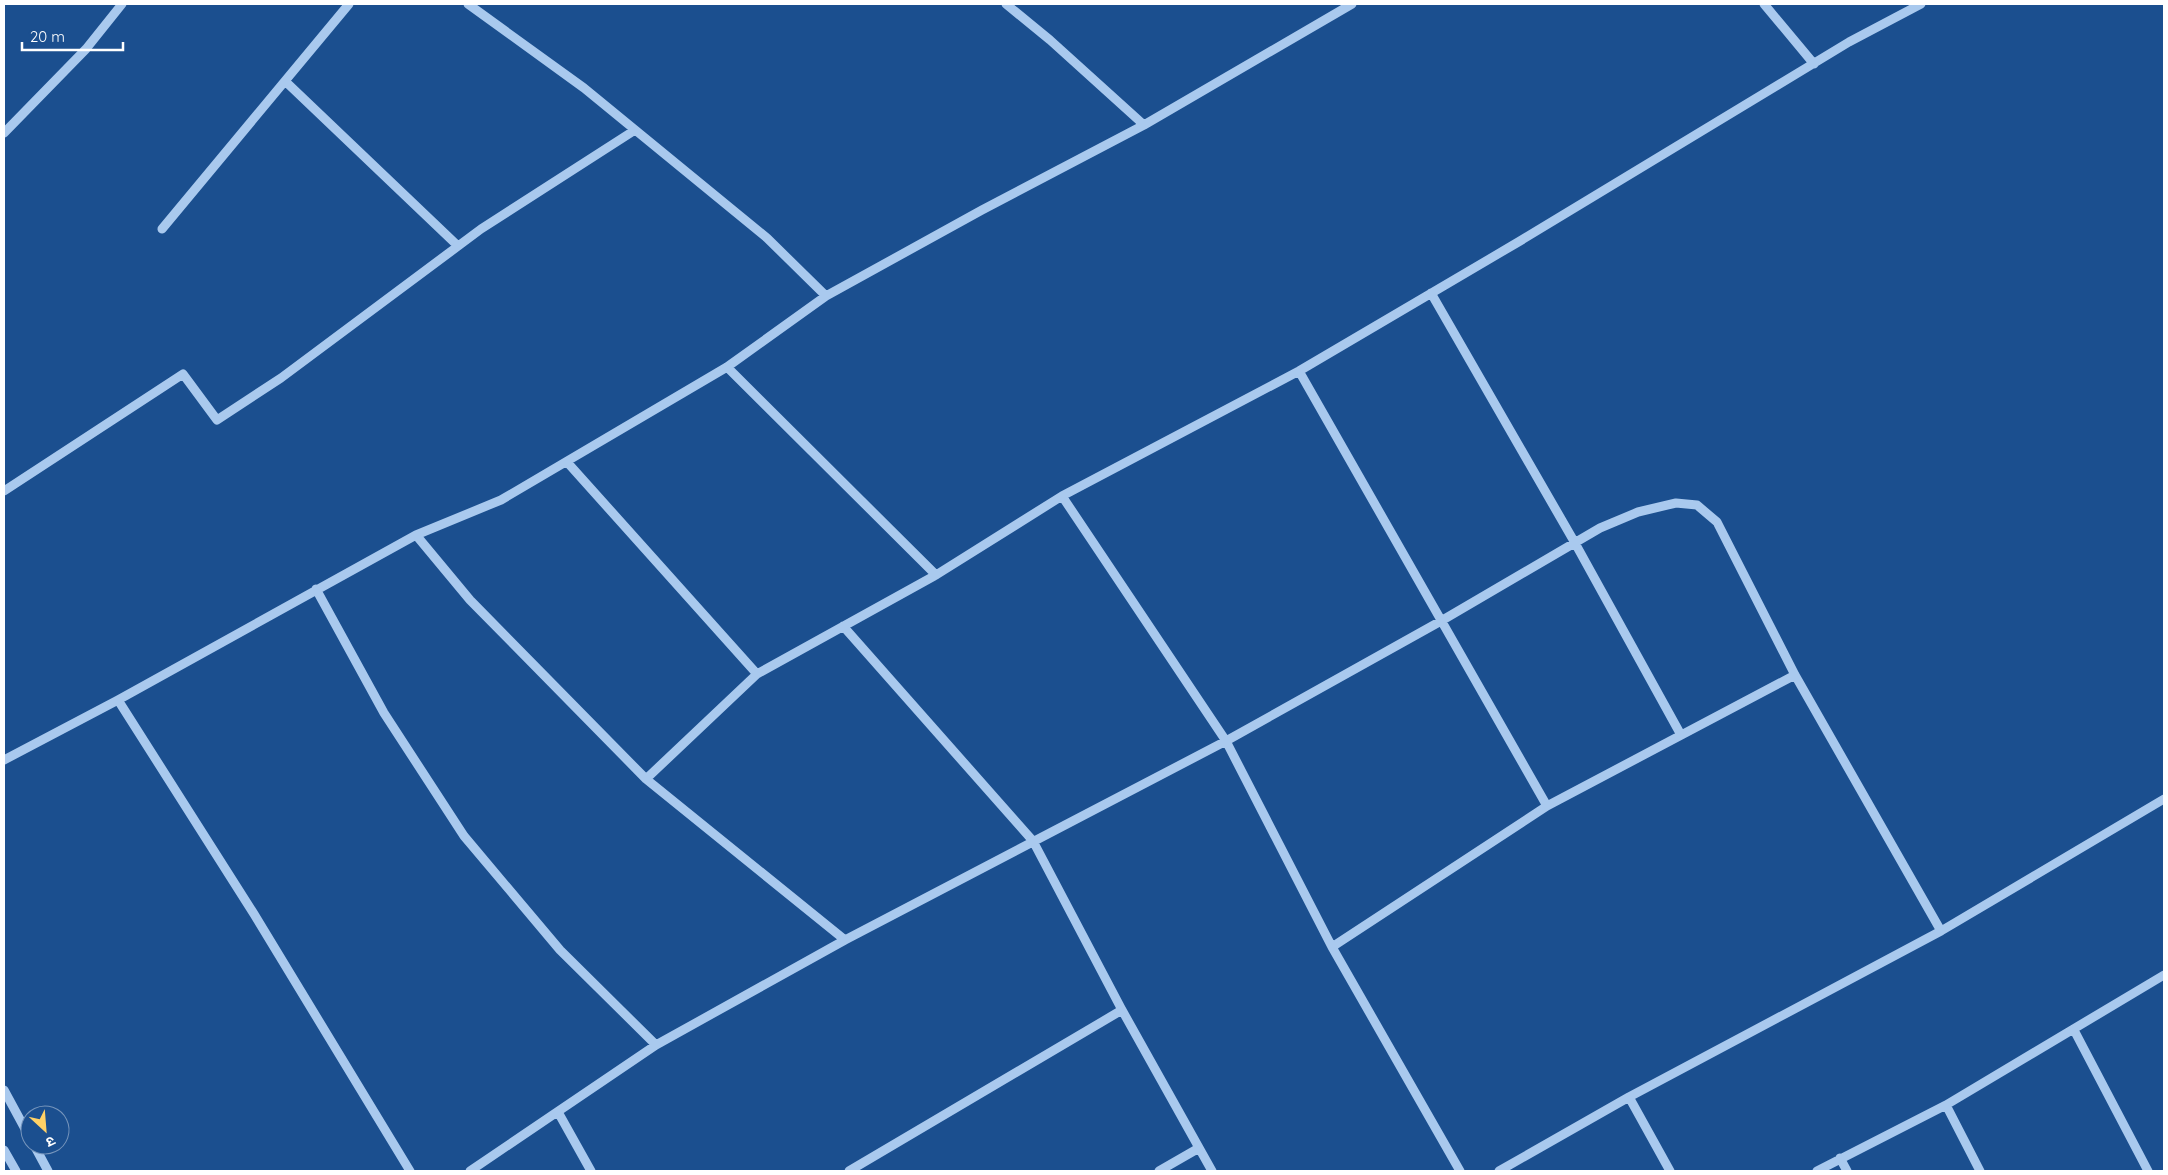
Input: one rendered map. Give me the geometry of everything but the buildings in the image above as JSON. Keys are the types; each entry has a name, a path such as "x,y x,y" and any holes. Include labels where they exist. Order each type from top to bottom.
{"street":[{"path":"4,133 86,49 122,4"},
{"path":"162,228 349,4"},
{"path":"468,4 584,88 767,238 826,296"},
{"path":"1006,4 1050,40 1144,125"},
{"path":"4,760 118,700 416,535 500,500 727,367 826,296 982,210 1144,125 1352,4"},
{"path":"1764,4 1814,64"},
{"path":"646,779 757,674 936,575 1062,496 1299,371 1849,42 1921,4"},
{"path":"285,81 458,246"},
{"path":"4,491 183,374 217,420 281,378 458,246 635,130"},
{"path":"1431,293 1575,542 1681,735"},
{"path":"727,367 936,575"},
{"path":"1299,371 1547,806"},
{"path":"567,462 757,674"},
{"path":"1062,496 1226,741 1332,947 1460,1171"},
{"path":"470,1171 656,1045 845,940 1226,741 1441,621 1600,528 1638,512 1676,502 1697,506 1717,522 1795,675 1940,931"},
{"path":"416,535 470,600 646,779 845,940"},
{"path":"316,589 384,713 464,836 560,950 656,1045"},
{"path":"844,626 1033,841 1122,1010 1212,1171"},
{"path":"1332,947 1547,806 1795,675"},
{"path":"118,700 254,914 410,1171"},
{"path":"1498,1171 1629,1097 1940,931 2164,799"},
{"path":"1817,1171 1946,1105 2164,975"},
{"path":"849,1171 1122,1010"},
{"path":"2074,1030 2148,1171"},
{"path":"4,1090 20,1120"},
{"path":"1629,1097 1670,1171"},
{"path":"1946,1105 1980,1171"},
{"path":"558,1112 591,1171"},
{"path":"1159,1171 1199,1148"},
{"path":"4,1150 16,1171"},
{"path":"39,1155 48,1171"},
{"path":"1840,1158 1847,1171"}]}
